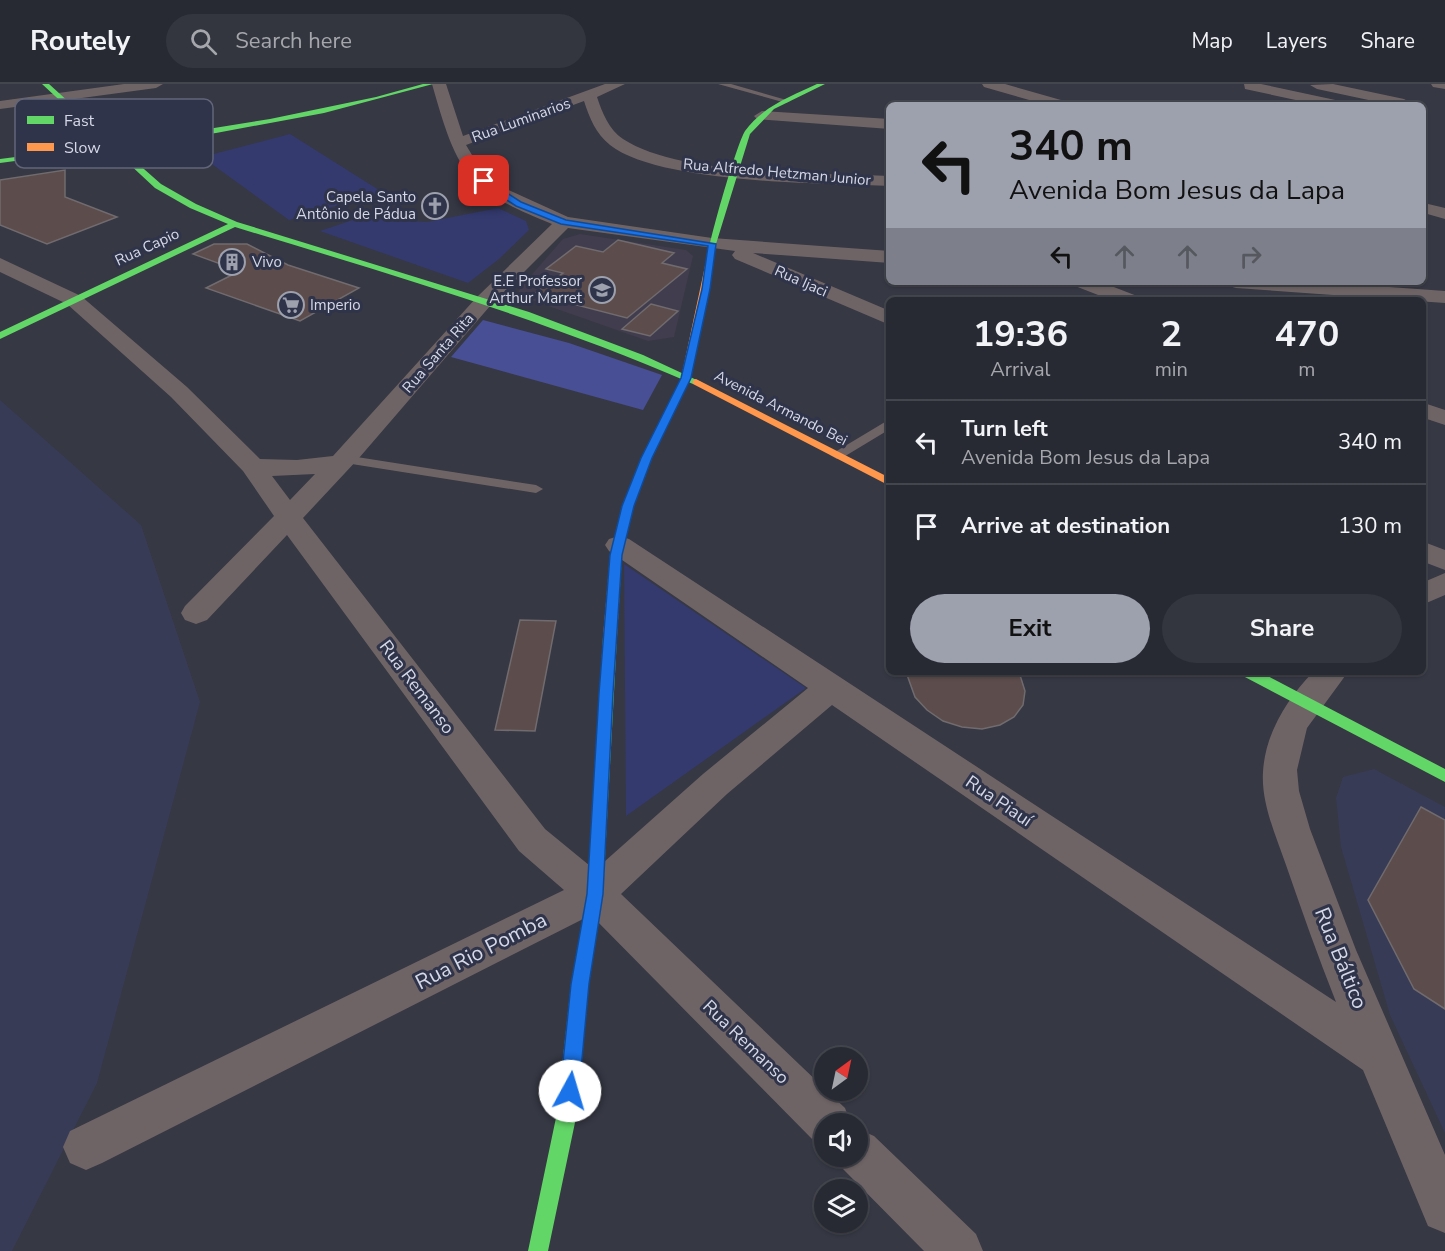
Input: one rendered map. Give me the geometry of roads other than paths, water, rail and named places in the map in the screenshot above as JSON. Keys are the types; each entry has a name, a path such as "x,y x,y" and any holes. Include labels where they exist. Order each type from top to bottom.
{"street":[{"name":"Avenida Armando Bei","path":"45,84 61,99"},
{"path":"44,99 156,84"},
{"path":"213,129 364,103 430,84"},
{"path":"439,84 457,143 474,173 494,190 518,204 564,222 712,244 886,257"},
{"name":"Rua Luminarios","path":"457,143 618,84"},
{"path":"538,1251 567,1113 580,984 595,894 606,693 619,545 628,506 647,458 686,378 706,289 712,244 728,202 734,172 747,133 762,116 786,100 822,84"},
{"path":"989,84 1052,102"},
{"path":"1253,84 1250,86 1326,102"},
{"path":"1313,84 1394,102"},
{"path":"1438,84 1445,86"},
{"path":"1405,102 1415,91"},
{"name":"Rua Alfredo Hetzman Junior","path":"589,95 601,125 626,148 657,160 734,172 886,182"},
{"path":"0,105 15,103"},
{"path":"762,116 886,124"},
{"path":"0,161 15,159"},
{"name":"Avenida Armando Bei","path":"138,168 158,186 193,206 234,224 589,337 686,378 886,481"},
{"path":"1426,205 1445,203"},
{"path":"1426,206 1445,214"},
{"name":"Rua Santa Rita","path":"196,613 342,460 483,302 564,222"},
{"name":"Rua Capio","path":"0,336 234,224"},
{"name":"Rua Ijaci","path":"712,244 886,317"},
{"name":"Rua Remanso","path":"0,264 74,300 179,392 252,466 532,840 595,894 818,1113"},
{"path":"1090,285 1122,297"},
{"path":"1278,285 1445,297"},
{"path":"1426,408 1445,409"},
{"path":"1426,409 1445,418"},
{"path":"252,466 283,470 305,469 342,460"},
{"name":"Rua Piauí","path":"619,545 1380,1056"},
{"path":"1426,552 1445,561"},
{"path":"1426,593 1445,583"},
{"path":"1254,675 1445,776"},
{"name":"Rua Báltico","path":"1329,675 1304,701 1289,731 1279,772 1289,820 1316,897 1445,1209"},
{"name":"Rua Rio Pomba","path":"86,1147 595,894 715,784 831,687"},
{"path":"868,1162 959,1251"}],"lane":[{"path":"722,84 786,100"},
{"path":"837,455 886,425"},
{"path":"342,460 536,489"}],"place":[{"name":"Capela Santo Antônio de Pádua","path":"435,206"},
{"name":"Vivo","path":"232,262"},
{"name":"E.E Professor Arthur Marret","path":"602,290"},
{"name":"Imperio","path":"291,305"}]}
